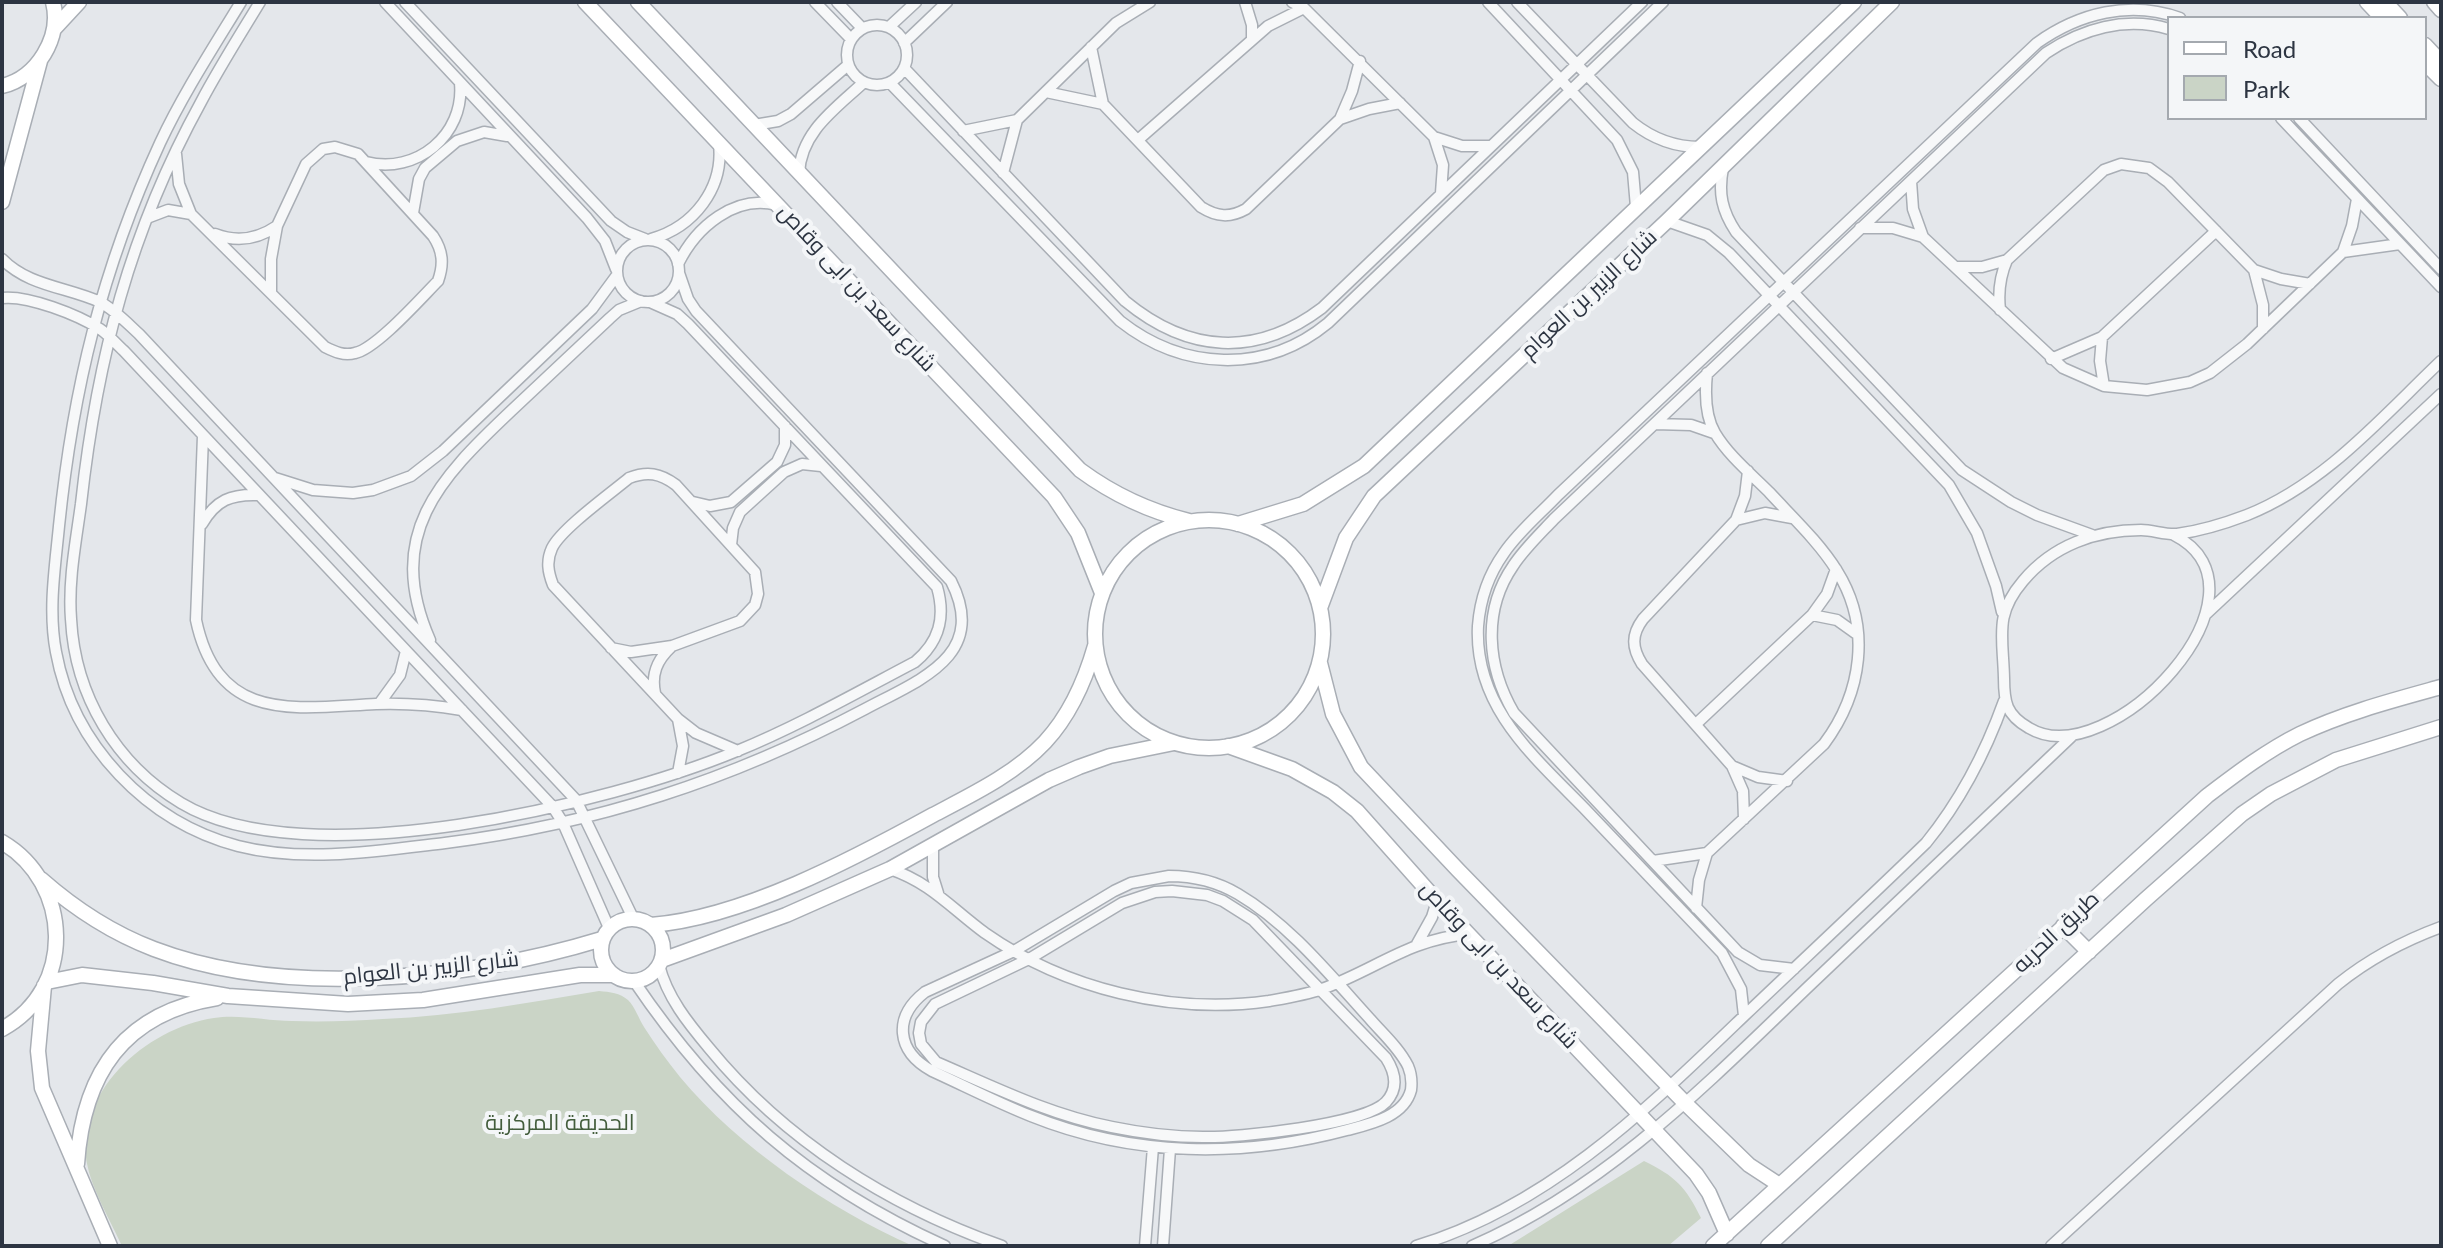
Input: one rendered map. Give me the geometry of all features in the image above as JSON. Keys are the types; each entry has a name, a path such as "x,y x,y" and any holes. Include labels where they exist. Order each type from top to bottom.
{"street":[{"path":"53,2 54,29"},
{"path":"2,202 40,61 54,29 79,2"},
{"path":"241,2 160,143 128,220 99,302 72,420 53,581 52,617 56,652 65,687 85,730 121,778 147,801 177,821 210,837 267,851 343,852 452,842 563,823 663,797 764,759 875,704 944,663 961,632 959,597 951,581 696,311 683,287 676,256 665,244 627,232 611,221 405,2"},
{"path":"260,2 200,102 147,218 108,336 90,426 72,582 70,615 73,648 81,680 94,710 111,739 132,764 156,786 183,804 216,820 272,832 374,833 446,826 553,807 678,773 738,751 807,719 915,662 934,642 942,615 937,587 688,324 664,306 646,302 622,289 597,229 385,2"},
{"name":"شارع سعد بن ابى وقاص","path":"585,2 1054,497 1078,533 1102,593"},
{"name":"شارع سعد بن ابى وقاص","path":"638,2 1080,470 1142,508 1189,521"},
{"path":"815,2 851,39"},
{"path":"837,2 862,28"},
{"path":"889,27 916,2"},
{"path":"904,43 947,2"},
{"path":"1003,173 1017,120 1116,23 1150,2"},
{"path":"1245,2 1252,25 1252,39"},
{"path":"1292,2 1304,8 1360,61 1434,137 1462,146 1491,146"},
{"path":"1488,2 1606,126 1626,155 1633,172 1636,207"},
{"path":"1517,2 1644,132 1671,144 1700,147"},
{"path":"904,68 1125,301 1168,331 1219,343 1265,338 1307,319 1322,308 1642,2"},
{"path":"890,83 1120,321 1142,338 1168,350 1195,358 1223,361 1270,355 1312,335 1663,2"},
{"name":"شارع الزبير بن العوام","path":"1238,524 1303,504 1364,466 1854,2"},
{"name":"شارع الزبير بن العوام","path":"1320,608 1346,538 1374,496 1667,221 1892,2"},
{"path":"2434,2 2441,10"},
{"path":"1139,139 1252,39 1285,16 1304,8"},
{"path":"1744,1016 1741,989 1722,953 1514,735 1494,706 1479,655 1479,620 1494,570 1513,541 2001,76 2054,31 2091,14 2132,9 2169,16"},
{"path":"1794,969 1772,968 1749,960 1696,908 1514,713 1499,684 1491,637 1503,583 1523,553 1707,373 2046,53 2083,32 2125,24 2167,29"},
{"path":"889,27 904,43 907,60 890,83 863,83 848,65 846,57 851,39 862,28 889,27"},
{"path":"1091,47 1103,104"},
{"path":"2427,47 2441,62"},
{"path":"213,49 227,57"},
{"path":"2,86 26,75 40,61"},
{"path":"1340,119 1360,61"},
{"path":"754,125 778,121 791,114 848,65"},
{"path":"2001,76 2010,87"},
{"path":"366,162 405,164 433,146 449,132 455,121 461,96 460,83"},
{"path":"799,173 803,146 811,132 863,83"},
{"path":"1046,92 1103,104 1201,207 1210,213 1229,216 1246,209 1340,119 1400,103"},
{"path":"963,131 1017,120"},
{"path":"2283,120 2441,287"},
{"path":"2301,120 2441,269"},
{"path":"413,213 419,179 425,168 457,141 470,135 498,133 511,138"},
{"path":"1434,137 1443,165 1441,194"},
{"path":"273,477 313,490 353,493 373,490 411,476 443,451 592,309 616,272 622,252 637,241 671,231 707,201 719,173 719,142"},
{"path":"433,146 441,155"},
{"path":"176,152 179,184 191,214 325,347 346,354 369,348 438,281 442,270 440,246 358,154 335,147 323,149 306,164 277,226 271,259 271,293"},
{"path":"2000,310 2002,272 2007,260 2104,170 2121,164 2138,165 2159,174 2254,270 2310,284"},
{"path":"1723,167 1720,193 1726,218 1736,232 1962,470 1986,488 2037,515 2092,535"},
{"path":"1911,181 1913,209 1923,237"},
{"path":"1860,228 1893,228 1923,237 2051,359 2076,375 2104,386 2147,390 2190,382 2228,361 2343,252 2357,199"},
{"path":"434,649 420,612 414,572 418,533 433,497 456,465 619,310 666,296 673,289 694,239 722,213 750,202 779,205"},
{"path":"147,218 168,210 191,214"},
{"path":"1416,1246 1471,1227 1512,1206 1561,1174 1641,1114 1670,1088 1926,843 1973,775 2004,701 2002,613 1996,586 1983,546 1949,485 1718,243 1694,229 1667,221"},
{"path":"209,231 237,240 251,239 277,226"},
{"path":"2051,359 2102,337 2216,231"},
{"path":"2343,252 2400,244"},
{"path":"2,259 30,278 99,302 115,312 273,477 576,800 633,918"},
{"path":"1955,267 1982,267 2007,260"},
{"path":"2254,270 2263,305 2263,329"},
{"path":"1552,288 1572,309"},
{"path":"2,298 23,299 93,325 108,336 553,807 563,823 605,934 602,959 614,975 634,981 649,976 661,962 786,915 890,869 1049,780 1110,756 1175,742"},
{"path":"2102,337 2100,361 2104,386"},
{"path":"2174,535 2246,515 2308,482 2347,450 2441,361"},
{"path":"1696,908 1699,880 1707,853 1824,744 1845,711 1857,674 1858,635 1851,601 1836,569 1714,433 1707,409 1707,373"},
{"path":"2205,615 2441,394"},
{"path":"1655,424 1691,425 1714,433"},
{"path":"690,501 720,506 731,502 777,462 785,445 785,426"},
{"path":"203,436 196,620 200,642 223,679 250,698 281,708 379,704 462,710"},
{"path":"731,545 733,528 740,512 793,466 823,467"},
{"path":"1744,819 1743,791 1732,766 1642,664 1635,653 1633,640 1636,628 1643,619 1736,520 1745,496 1748,471"},
{"path":"611,648 631,652 672,646 740,621 755,605 758,594 755,572 666,477 654,473 629,478 556,540 550,550 548,574 553,585 611,648 678,719 706,738 738,751"},
{"path":"755,481 764,491"},
{"path":"201,525 219,502 231,496 258,495"},
{"path":"1736,520 1765,513 1794,519"},
{"path":"878,525 889,515"},
{"path":"1214,520 1238,524 1282,546 1305,575 1320,608 1323,635 1320,661 1311,686 1296,708 1276,726 1253,739 1228,746 1201,748 1151,732 1130,716 1107,683 1095,645 1095,619 1102,593 1116,567 1136,546 1161,530 1189,521 1214,520"},
{"path":"299,538 316,523"},
{"path":"1472,1246 1537,1214 1656,1130 2072,736 2117,716 2155,691 2171,675 2205,615 2209,602 2209,574 2196,550 2174,535 2146,530 2119,530 2092,535 2056,551 2041,563 2015,590 2002,613"},
{"path":"1696,724 1812,615 1827,594 1836,569"},
{"path":"53,581 72,582"},
{"path":"1812,615 1837,620 1858,635"},
{"path":"605,934 620,920 633,918 651,925 682,923 711,915 844,862 955,804 1025,760 1058,725 1080,687 1095,645"},
{"path":"656,695 653,682 655,668 672,646"},
{"path":"379,704 395,686 406,651"},
{"name":"شارع سعد بن ابى وقاص","path":"1320,661 1333,714 1361,767 1670,1088 1749,1165 1778,1184"},
{"name":"طريق الحريه","path":"1713,1246 2207,796 2263,755 2319,725 2441,687"},
{"path":"2004,701 2016,719 2033,731 2053,736 2072,736"},
{"path":"678,719 683,746 678,773"},
{"name":"طريق الحريه","path":"1768,1246 2210,842 2271,794 2336,760 2441,727"},
{"name":"شارع سعد بن ابى وقاص","path":"1228,746 1292,769 1333,792 1357,811 1437,901 1696,1174 1709,1193 1727,1234"},
{"path":"1732,766 1758,777 1787,781"},
{"path":"210,837 216,820"},
{"path":"1608,834 1618,824"},
{"path":"2,830 8,845 41,879 52,904 57,930 56,948 46,984 38,1051 39,1070 49,1106 110,1246"},
{"path":"933,844 933,877 938,893"},
{"path":"1653,861 1707,853"},
{"path":"890,869 938,893 961,914 1029,959 1087,984 1149,999 1237,1004 1280,999 1322,989 1417,944 1469,934"},
{"path":"1187,876 1206,880 1241,895 1274,920 1337,982 1399,1052 1408,1067 1411,1089 1403,1104 1380,1120 1319,1137 1230,1150 1153,1147 1080,1132 919,1064 904,1040 906,1013 925,992 1014,951 1131,883 1150,878 1187,876"},
{"name":"شارع الزبير بن العوام","path":"41,879 90,917 133,940 189,960 259,974 333,978 453,971 529,958 605,934"},
{"path":"1155,892 1190,892 1223,901 1246,914 1386,1058 1395,1079 1393,1090 1378,1108 1258,1135 1198,1137 1115,1128 1033,1111 936,1062 921,1044 919,1033 926,1012 935,1004 1029,959 1130,900 1155,892"},
{"path":"1417,944 1429,924 1437,901"},
{"path":"651,925 662,941 661,962 669,993 698,1035 746,1090 829,1159 888,1196 948,1225 1002,1246"},
{"path":"2063,926 2089,952"},
{"path":"2051,1246 2338,984 2367,962 2407,940 2441,927"},
{"name":"شارع الزبير بن العوام","path":"46,984 82,975 228,996 325,1004 437,998 580,975 614,975"},
{"path":"634,981 696,1065 769,1138 853,1199 898,1225 945,1246"},
{"path":"2,1029 24,1013 46,984"},
{"path":"77,1169 82,1119 89,1097 99,1072 115,1052 133,1034 178,1008 228,996"},
{"path":"1316,1124 1319,1137"},
{"path":"1145,1246 1153,1147"},
{"path":"1163,1246 1170,1149"}],"green space":[{"name":"الحديقة المركزية","path":"599,991 618,994 628,1000 652,1040 680,1077 729,1128 757,1151 818,1195 913,1246 122,1246 94,1187 88,1168 86,1141 91,1115 102,1091 119,1069 140,1050 188,1024 224,1017 349,1021 437,1015"},
{"path":"1644,1161 1678,1184 1701,1218 1668,1246 1508,1246"}]}
